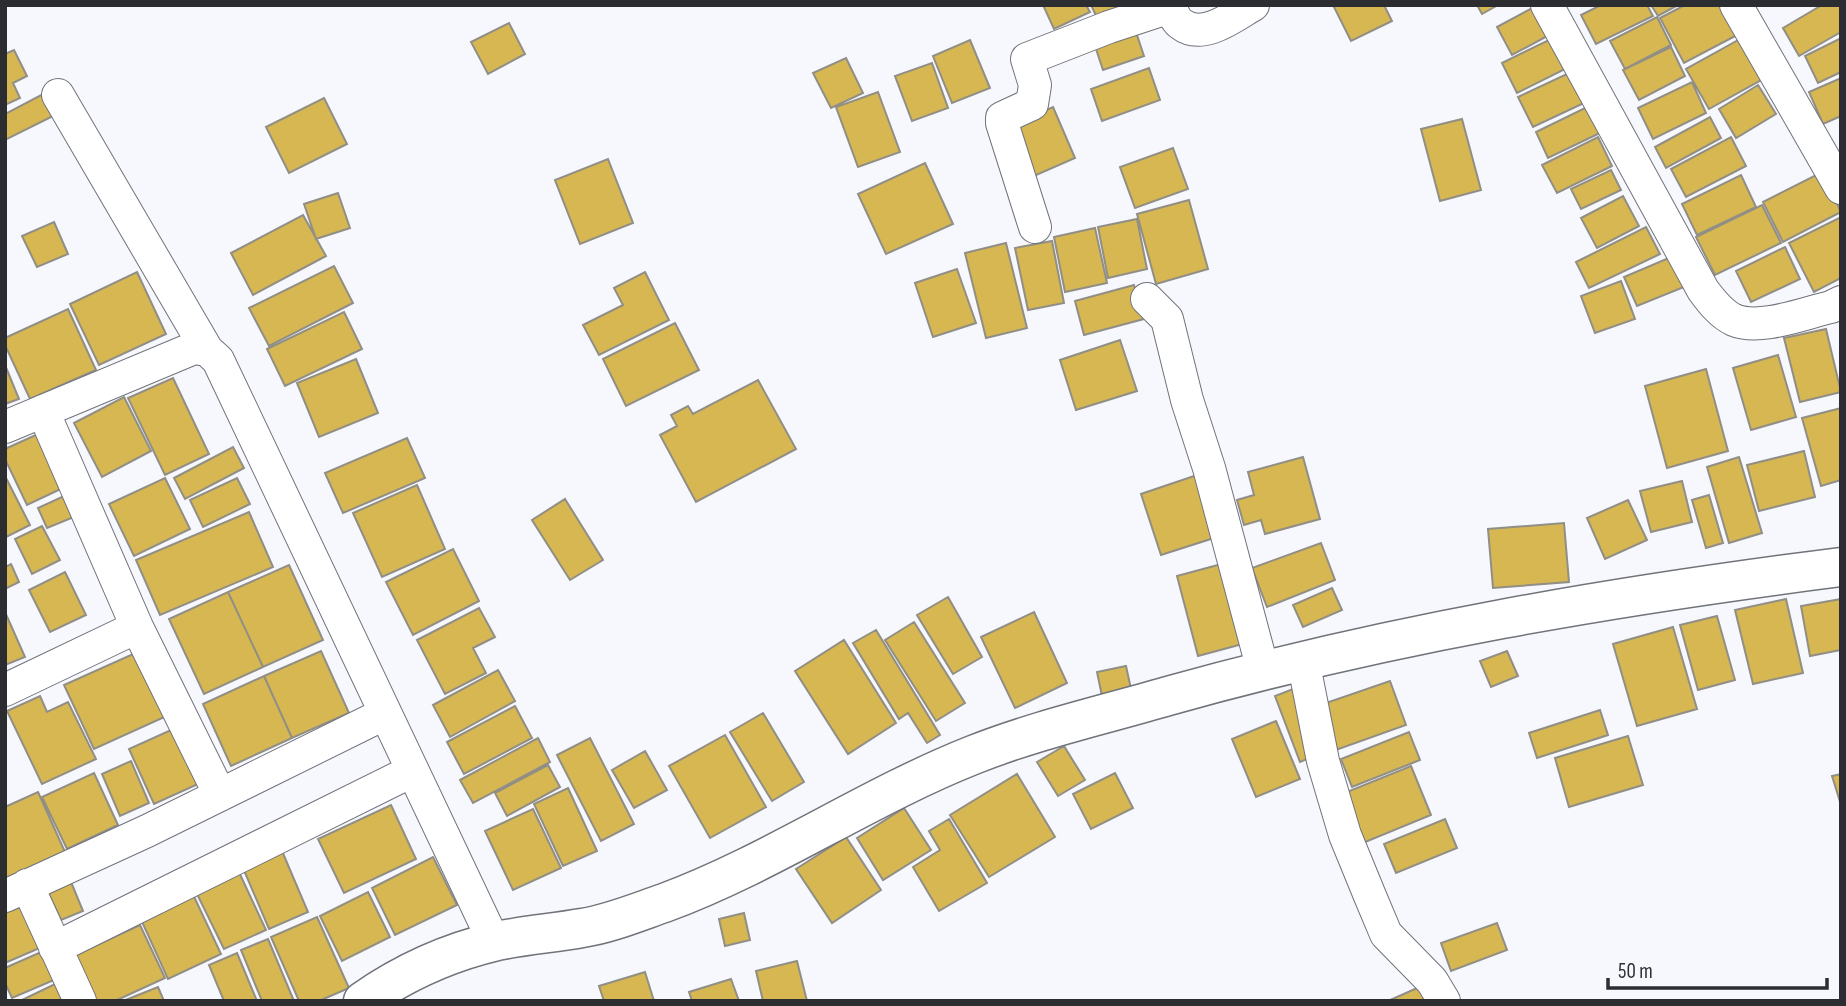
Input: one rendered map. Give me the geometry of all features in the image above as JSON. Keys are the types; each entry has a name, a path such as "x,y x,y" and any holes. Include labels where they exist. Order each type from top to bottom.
{"street":[{"path":"1035,227 1002,123 1002,118 1007,114 1032,104 1036,92 1027,59 1170,6 1181,24 1194,29 1210,29 1253,5"},
{"path":"1547,5 1703,290 1716,307 1732,319 1753,325 1831,307 1841,302"},
{"path":"1736,5 1841,188"},
{"path":"58,95 207,350 218,360 494,942"},
{"path":"1147,299 1167,319 1263,670"},
{"path":"5,426 194,348 207,350"},
{"path":"43,411 137,627 220,795"},
{"path":"363,1001 392,981 428,964 494,942 587,928 663,903 756,863 903,786 972,755 1023,737 1263,670 1381,642 1536,612 1729,581 1841,567"},
{"path":"5,690 137,627"},
{"path":"1303,660 1323,761 1345,835 1370,896 1386,934 1432,981 1444,1001"},
{"path":"80,1001 55,947 16,890 220,795 384,714"},
{"path":"55,947 412,771"}],"building":[{"path":"1043,5 1086,5 1090,12 1054,29"},
{"path":"1091,5 1131,5 1098,20"},
{"path":"1333,5 1384,5 1392,21 1351,41"},
{"path":"1477,5 1498,5 1482,14"},
{"path":"1601,5 1647,5 1653,16 1596,44 1581,15"},
{"path":"1651,5 1678,5 1658,16"},
{"path":"1685,5 1724,5 1739,34 1684,63 1660,18"},
{"path":"1822,5 1841,5 1841,32 1799,56 1783,28"},
{"path":"1536,6 1551,34 1512,55 1497,27"},
{"path":"1657,17 1671,45 1625,69 1610,41"},
{"path":"509,23 525,54 488,74 471,42"},
{"path":"1134,26 1144,56 1103,70 1093,40"},
{"path":"1553,38 1567,68 1517,93 1502,63"},
{"path":"1841,38 1841,72 1818,83 1805,56"},
{"path":"1740,39 1763,79 1709,109 1686,69"},
{"path":"970,40 990,88 952,103 933,56"},
{"path":"1671,47 1685,76 1639,100 1623,70"},
{"path":"14,50 27,76 13,83 20,98 5,105 5,54"},
{"path":"846,58 863,93 831,108 813,73"},
{"path":"932,63 948,108 912,121 895,76"},
{"path":"1149,68 1160,100 1102,121 1091,89"},
{"path":"1569,73 1584,103 1533,127 1518,97"},
{"path":"1841,78 1841,116 1823,124 1809,92"},
{"path":"1692,82 1706,113 1653,139 1638,108"},
{"path":"1758,85 1776,114 1736,138 1719,109"},
{"path":"878,92 900,152 858,167 836,107"},
{"path":"43,94 55,115 5,140 5,114"},
{"path":"324,98 347,144 289,173 266,127"},
{"path":"1053,107 1075,158 1034,176 1012,125"},
{"path":"1587,107 1600,133 1548,158 1536,132"},
{"path":"1710,117 1721,138 1666,168 1655,147"},
{"path":"1462,119 1481,190 1440,201 1421,129"},
{"path":"1598,137 1612,166 1557,193 1542,165"},
{"path":"1731,137 1746,166 1686,197 1671,169"},
{"path":"1173,148 1188,189 1135,208 1120,167"},
{"path":"608,159 633,223 580,244 555,180"},
{"path":"925,163 953,224 886,254 858,194"},
{"path":"1611,170 1621,190 1581,209 1571,189"},
{"path":"1822,172 1841,212 1783,242 1763,202"},
{"path":"1741,175 1756,207 1697,235 1682,204"},
{"path":"338,193 350,228 316,239 304,204"},
{"path":"1623,196 1639,226 1597,248 1581,218"},
{"path":"1189,200 1208,269 1156,284 1137,214"},
{"path":"1762,205 1781,243 1715,275 1696,237"},
{"path":"303,215 326,256 253,295 231,253"},
{"path":"1841,217 1841,278 1814,292 1789,243"},
{"path":"1137,219 1147,269 1108,278 1098,227"},
{"path":"54,222 68,254 37,267 22,236"},
{"path":"1646,227 1660,254 1589,288 1576,262"},
{"path":"1095,228 1107,283 1065,292 1054,237"},
{"path":"1052,241 1064,303 1028,310 1015,248"},
{"path":"1006,243 1027,328 986,338 965,253"},
{"path":"1785,247 1800,279 1751,302 1736,271"},
{"path":"1671,257 1684,287 1637,306 1624,277"},
{"path":"334,266 353,303 269,346 249,308"},
{"path":"957,269 976,323 933,337 915,283"},
{"path":"137,272 166,334 99,365 70,304"},
{"path":"645,272 669,320 599,355 583,325 623,305 614,288"},
{"path":"1621,281 1635,319 1595,333 1581,296"},
{"path":"1134,285 1144,319 1084,335 1075,301"},
{"path":"68,309 96,370 30,399 5,345 5,338"},
{"path":"344,312 362,349 285,386 267,349"},
{"path":"675,323 699,370 626,406 603,359"},
{"path":"1826,329 1841,392 1800,402 1784,338"},
{"path":"1120,340 1137,391 1076,410 1060,360"},
{"path":"1778,355 1796,417 1751,430 1733,368"},
{"path":"356,359 378,413 319,437 297,383"},
{"path":"5,365 19,399 5,404"},
{"path":"1706,369 1728,451 1667,468 1645,386"},
{"path":"173,378 209,454 165,475 128,398"},
{"path":"758,380 796,449 696,502 660,435 677,426 671,415 688,406 693,414"},
{"path":"124,397 151,451 102,477 74,423"},
{"path":"1841,408 1841,480 1821,486 1802,418"},
{"path":"40,433 65,487 27,505 5,459 5,449"},
{"path":"407,438 425,478 343,513 325,473"},
{"path":"233,447 244,468 185,499 174,478"},
{"path":"1804,451 1815,497 1759,511 1747,465"},
{"path":"1303,457 1320,519 1265,534 1261,520 1244,525 1237,500 1254,495 1248,472"},
{"path":"1739,457 1762,533 1729,543 1707,467"},
{"path":"1197,475 1217,537 1161,555 1141,494"},
{"path":"5,476 30,525 6,537 5,536"},
{"path":"165,478 190,529 134,556 109,504"},
{"path":"237,478 250,504 203,527 190,500"},
{"path":"1682,481 1692,522 1651,532 1640,491"},
{"path":"417,485 445,549 382,577 353,513"},
{"path":"1709,495 1723,543 1706,548 1692,500"},
{"path":"64,496 74,517 47,528 38,508"},
{"path":"565,499 603,560 570,580 532,520"},
{"path":"1628,500 1647,540 1605,559 1587,518"},
{"path":"249,512 273,567 160,615 136,560"},
{"path":"1564,523 1569,582 1493,588 1488,529"},
{"path":"42,526 60,560 32,574 15,539"},
{"path":"1321,543 1335,580 1267,607 1252,568"},
{"path":"453,549 479,601 413,635 386,582"},
{"path":"1229,562 1250,642 1198,656 1177,576"},
{"path":"11,564 19,582 5,589 5,567"},
{"path":"289,565 323,640 263,667 228,592"},
{"path":"65,572 86,615 50,632 29,590"},
{"path":"1332,588 1342,610 1303,627 1293,605"},
{"path":"228,592 263,667 204,694 169,619"},
{"path":"948,597 982,657 953,674 917,615"},
{"path":"1786,599 1803,673 1753,684 1735,610"},
{"path":"1841,599 1841,650 1810,656 1801,606"},
{"path":"479,608 495,637 473,648 486,673 445,694 417,640"},
{"path":"5,612 25,657 5,665"},
{"path":"1034,612 1067,683 1015,708 981,637"},
{"path":"1717,616 1735,680 1698,690 1680,625"},
{"path":"914,622 965,703 936,721 885,640"},
{"path":"1673,627 1697,709 1637,726 1613,644"},
{"path":"876,630 940,735 927,743 908,713 899,719 853,643"},
{"path":"844,640 896,723 848,754 795,671"},
{"path":"142,650 171,714 94,749 64,685"},
{"path":"321,651 349,713 292,738 264,676"},
{"path":"1507,651 1518,676 1491,687 1480,661"},
{"path":"1126,666 1131,689 1102,696 1097,672"},
{"path":"498,670 515,701 450,737 433,705"},
{"path":"264,676 292,738 231,766 203,704"},
{"path":"1390,681 1406,725 1333,751 1317,706"},
{"path":"1293,689 1317,755 1300,762 1275,696"},
{"path":"40,696 47,712 68,702 96,759 42,784 7,711"},
{"path":"515,706 532,738 464,774 447,742"},
{"path":"1600,710 1608,735 1537,758 1529,733"},
{"path":"763,713 804,782 772,801 730,732"},
{"path":"1276,721 1300,779 1256,797 1232,739"},
{"path":"182,725 207,780 154,804 129,749"},
{"path":"1409,732 1420,760 1352,787 1341,759"},
{"path":"725,735 766,807 710,838 669,766"},
{"path":"1628,736 1643,785 1569,807 1555,758"},
{"path":"538,738 550,762 473,803 460,780"},
{"path":"590,738 634,824 601,841 557,755"},
{"path":"1064,746 1085,780 1058,796 1037,762"},
{"path":"645,751 667,790 634,808 612,770"},
{"path":"131,761 149,803 120,816 102,774"},
{"path":"548,765 560,787 507,816 495,793"},
{"path":"1411,766 1431,815 1358,845 1337,796"},
{"path":"94,773 118,825 67,849 42,797"},
{"path":"1115,773 1133,808 1091,829 1073,794"},
{"path":"1017,774 1055,837 989,877 950,815"},
{"path":"1841,774 1841,805 1832,776"},
{"path":"568,788 597,851 563,866 534,804"},
{"path":"38,792 65,852 5,880 5,807"},
{"path":"391,805 416,859 344,893 318,839"},
{"path":"904,808 931,850 883,880 857,838"},
{"path":"533,809 561,868 513,890 485,831"},
{"path":"949,819 987,883 939,911 913,867 940,850 929,831"},
{"path":"1445,819 1457,848 1396,873 1384,844"},
{"path":"846,837 881,890 832,923 796,869"},
{"path":"282,851 308,912 269,929 243,868"},
{"path":"433,857 457,905 395,935 372,888"},
{"path":"238,870 266,930 224,949 195,890"},
{"path":"71,882 83,911 61,920 48,892"},
{"path":"190,888 221,954 168,979 138,913"},
{"path":"368,892 390,937 342,961 320,916"},
{"path":"24,905 42,947 5,963 5,913"},
{"path":"744,913 750,940 725,946 719,919"},
{"path":"317,917 349,988 319,1001 299,1001 271,937"},
{"path":"1497,923 1507,950 1451,971 1441,943"},
{"path":"140,925 165,978 115,1001 96,1001 75,955"},
{"path":"268,939 294,1001 262,1001 241,950"},
{"path":"41,952 54,980 12,998 5,983 5,968"},
{"path":"237,953 257,1001 224,1001 209,965"},
{"path":"797,961 807,1001 763,1001 756,971"},
{"path":"645,972 654,1001 604,1001 599,986"},
{"path":"731,979 739,1001 692,1001 689,992"},
{"path":"57,983 66,1001 20,1001"},
{"path":"1426,984 1434,1001 1388,1001"},
{"path":"158,987 164,1001 123,1001"}]}
